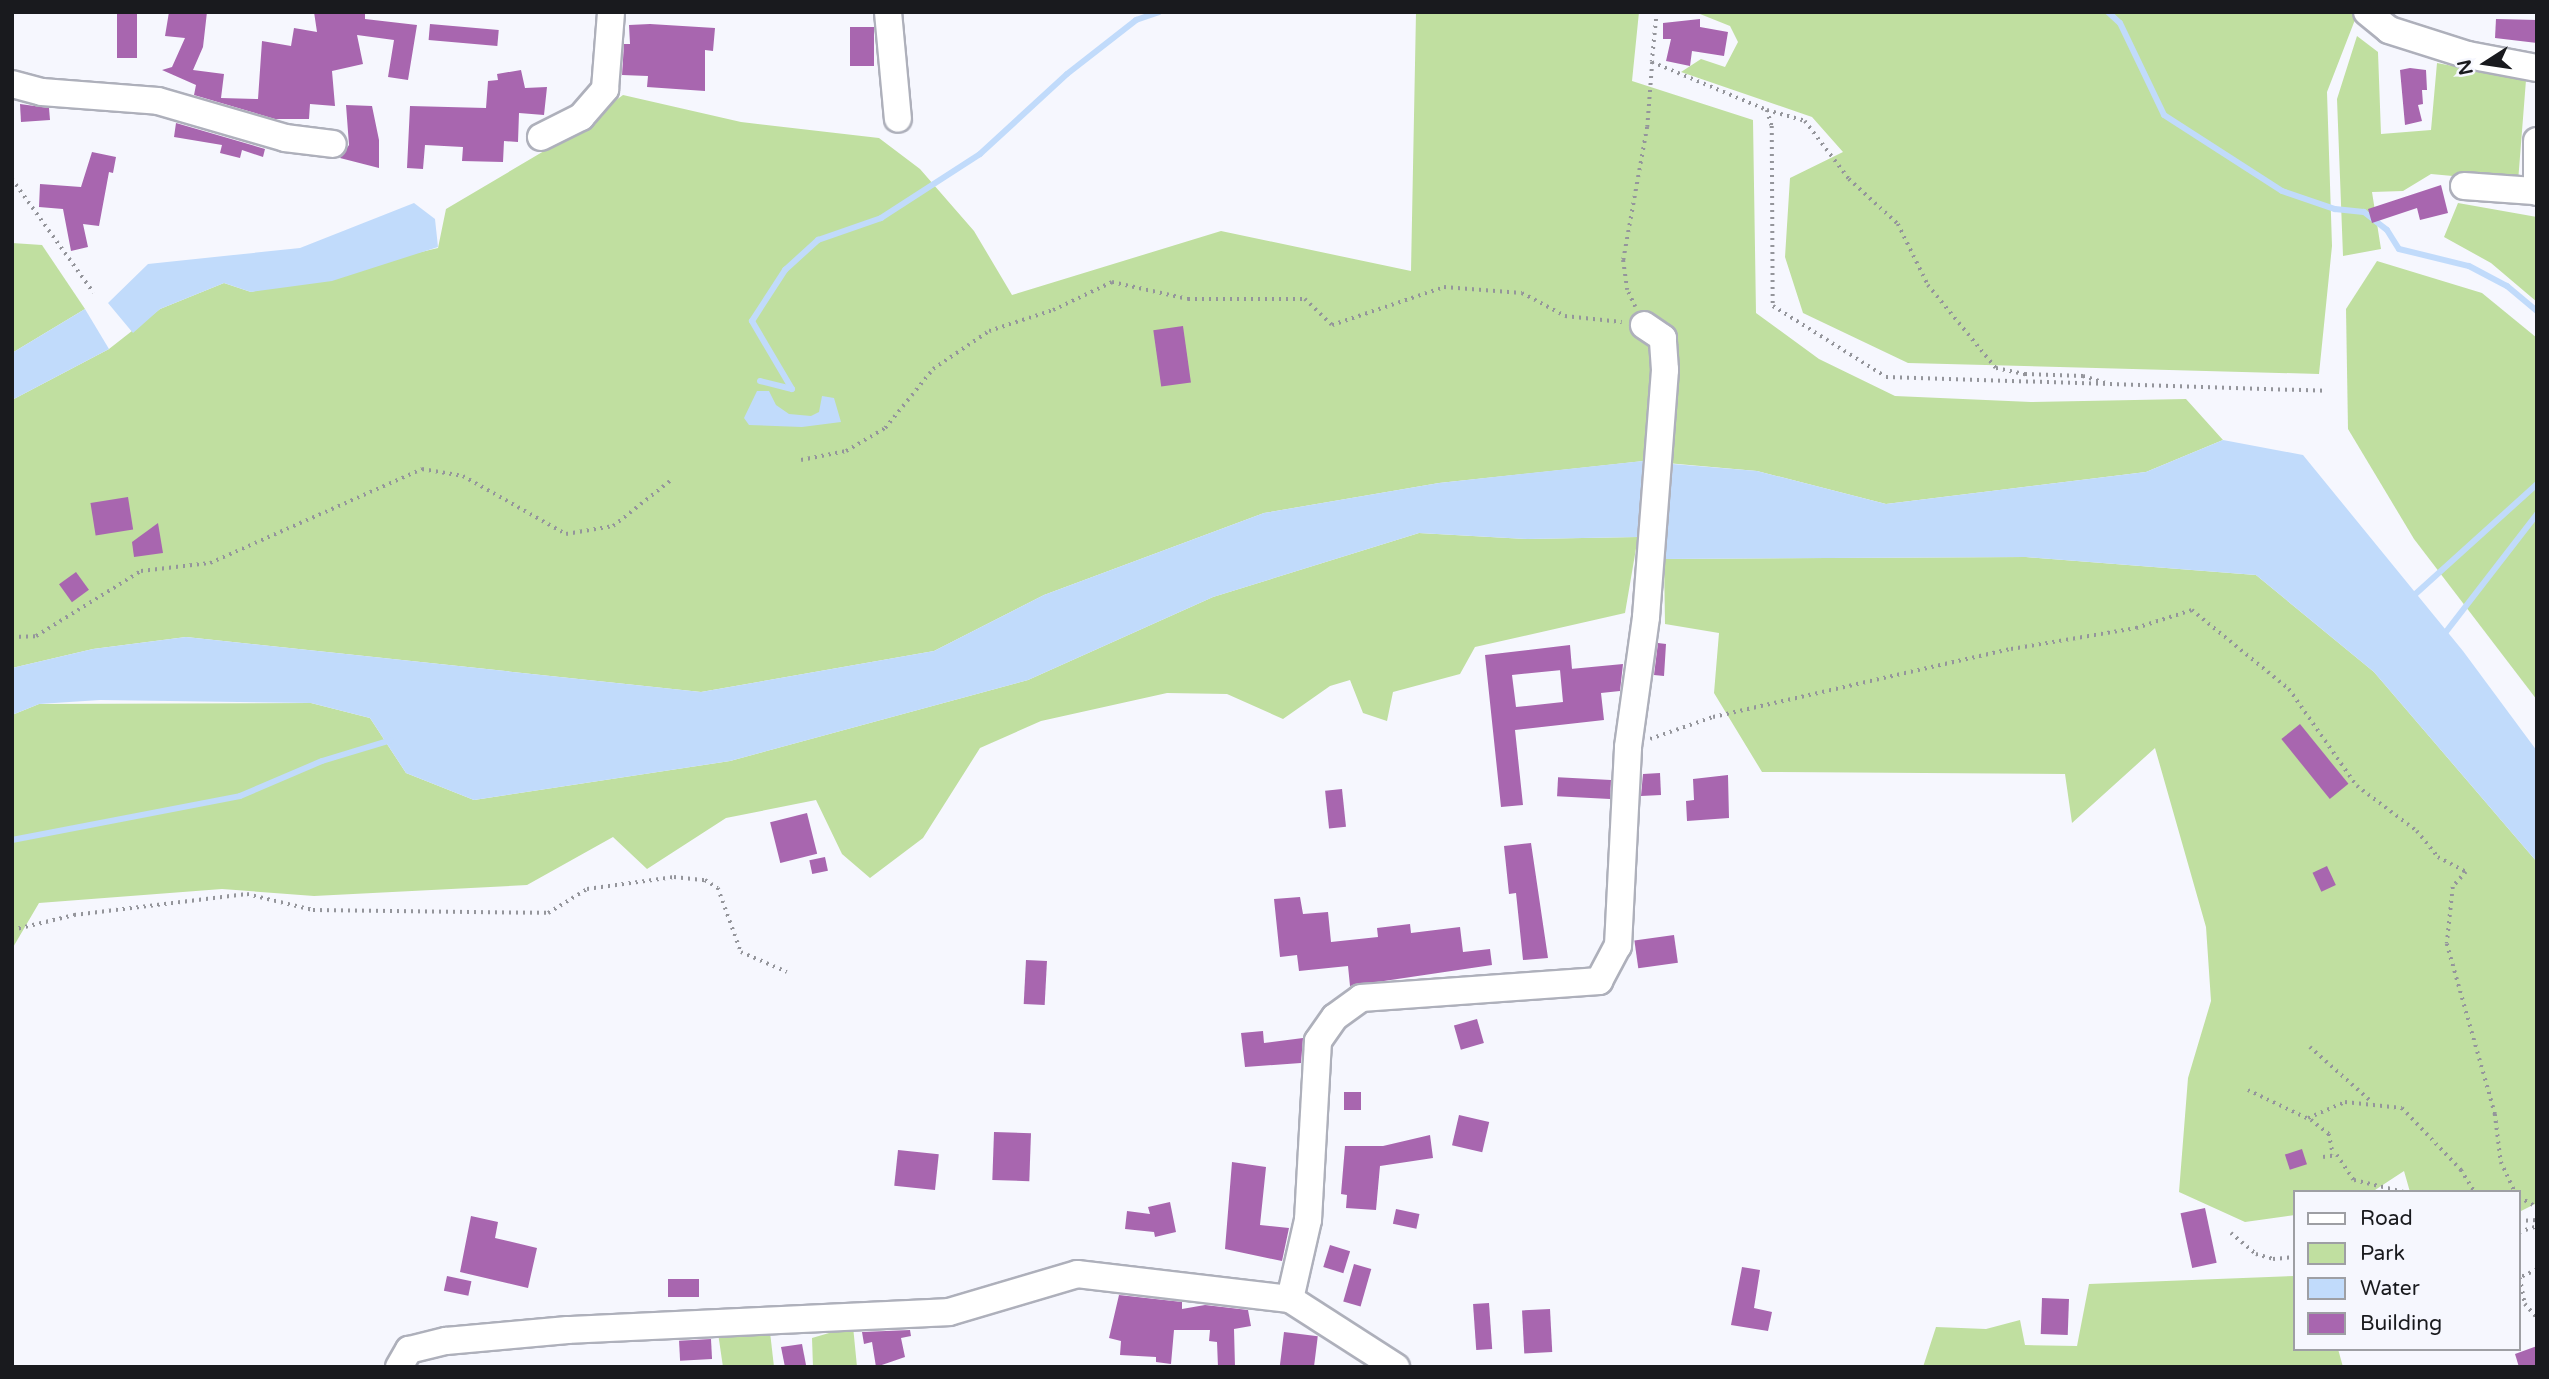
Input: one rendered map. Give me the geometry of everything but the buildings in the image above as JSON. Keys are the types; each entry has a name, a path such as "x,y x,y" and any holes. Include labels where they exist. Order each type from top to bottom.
{"street":[{"path":"541,137 581,117 606,89 611,12"},
{"path":"888,12 898,119"},
{"path":"2367,12 2389,30 2468,55 2537,68"},
{"path":"12,83 42,92 158,102 285,138 333,144"},
{"path":"2464,186 2535,191 2537,141"},
{"path":"1290,1299 1308,1220 1318,1041 1335,1017 1361,998 1599,981 1618,946 1628,747 1646,617 1665,370 1663,338 1644,325"},
{"path":"399,1367 409,1350 446,1341 568,1331 949,1312 1077,1274 1290,1299 1396,1367"}],"path":[{"path":"1644,325 1627,290 1623,260 1647,127 1657,12"},
{"path":"1652,62 1767,110 1805,121 1849,179 1898,224 1928,285 1996,368 2025,374 2083,376 2113,386"},
{"path":"1767,110 1772,126 1773,306 1886,377 2328,391"},
{"path":"12,179 94,293"},
{"path":"801,460 846,451 885,428 933,369 989,331 1053,310 1112,282 1188,299 1305,299 1332,325 1444,287 1521,293 1565,316 1644,325"},
{"path":"12,637 36,636 141,571 209,563 422,469 463,476 566,534 612,526 671,480"},
{"path":"1628,747 1713,717 2011,649 2136,628 2192,610 2289,690 2357,786 2417,831 2438,857 2466,873 2453,887 2447,944 2495,1114 2501,1162 2514,1190"},
{"path":"12,930 74,915 247,894 313,910 548,914 587,889 674,877 705,880 718,888 741,952 787,972"},
{"path":"2310,1047 2374,1105"},
{"path":"2248,1090 2308,1118 2329,1135 2333,1155 2354,1180 2396,1190"},
{"path":"2308,1118 2346,1102 2402,1108 2461,1170 2474,1190"},
{"path":"2323,1157 2333,1155"},
{"path":"2521,1198 2537,1207"},
{"path":"2231,1233 2256,1254 2273,1259 2294,1256"},
{"path":"2521,1278 2537,1270"},
{"path":"2521,1283 2525,1304 2537,1318"}],"green space":[{"path":"1416,12 1639,12 1632,81 1753,120 1756,313 1819,359 1895,396 2031,402 2186,399 2223,440 2146,472 1886,504 1757,471 1644,461 1439,483 1264,513 1044,595 934,651 701,692 186,637 93,649 12,668 12,400 109,349 160,309 224,283 251,292 438,248 446,209 561,141 623,95 741,122 879,138 920,169 974,231 1012,295 1221,231 1411,271"},
{"path":"1695,12 2358,12 2327,92 2332,246 2319,374 1908,363 1803,313 1785,257 1790,178 1843,152 1812,117 1681,72 1701,59 1725,67 1738,42 1730,26"},
{"path":"2357,36 2378,52 2381,134 2431,130 2437,63 2526,80 2518,182 2431,174 2403,191 2372,192 2381,249 2343,256 2337,99"},
{"path":"2458,203 2537,217 2537,302 2491,263 2444,237"},
{"path":"12,243 42,245 85,309 12,353"},
{"path":"2377,261 2482,293 2537,338 2537,700 2414,539 2348,429 2346,309"},
{"path":"1419,533 1527,539 1638,537 1625,613 1475,647 1460,674 1393,692 1387,721 1363,713 1350,680 1330,686 1283,719 1227,694 1167,693 1041,721 980,748 923,838 870,878 842,854 816,800 726,818 647,869 613,837 527,885 314,896 222,889 39,903 12,949 12,715 39,704 311,703 370,718 406,773 474,800 730,761 1028,680 1213,597"},
{"path":"2026,557 2256,575 2374,672 2537,862 2537,1203 2521,1211 2521,1190 2409,1190 2404,1171 2375,1190 2294,1190 2294,1215 2245,1222 2179,1192 2188,1078 2211,1001 2206,927 2155,748 2072,823 2065,774 1762,772 1714,693 1719,633 1665,624 1664,559"},
{"path":"2294,1276 2294,1351 2339,1351 2343,1367 1923,1367 1936,1327 1986,1329 2020,1320 2025,1345 2077,1346 2089,1284"},
{"path":"853,1326 857,1367 813,1367 812,1338"},
{"path":"770,1332 774,1367 723,1367 718,1333"}],"water":[{"path":"414,203 435,219 438,247 332,281 251,292 224,283 160,309 133,333 108,303 148,264 300,248"},
{"path":"85,309 109,349 12,400 12,353"},
{"path":"757,391 769,391 776,405 789,414 811,416 819,412 822,396 834,398 841,422 802,427 749,425 744,418"},
{"path":"2223,440 2303,455 2463,651 2537,751 2537,862 2374,672 2256,575 2026,557 1664,559 1673,464 1757,471 1886,504 2146,472"},
{"path":"1643,461 1638,537 1527,539 1419,533 1213,597 1028,680 730,761 474,800 406,773 370,718 311,703 100,700 39,704 12,715 12,668 93,649 186,637 701,692 934,651 1044,595 1264,513 1439,483"}],"waterway":[{"path":"760,381 792,389 752,321 785,270 818,240 881,218 980,154 1067,74 1136,20 1159,12"},
{"path":"2108,12 2120,23 2164,115 2282,191 2335,209 2364,212 2387,230 2399,249 2469,266 2507,286 2537,311"},
{"path":"2411,598 2537,484"},
{"path":"2442,637 2537,514"},
{"path":"12,840 240,796 322,761 391,740"}]}
